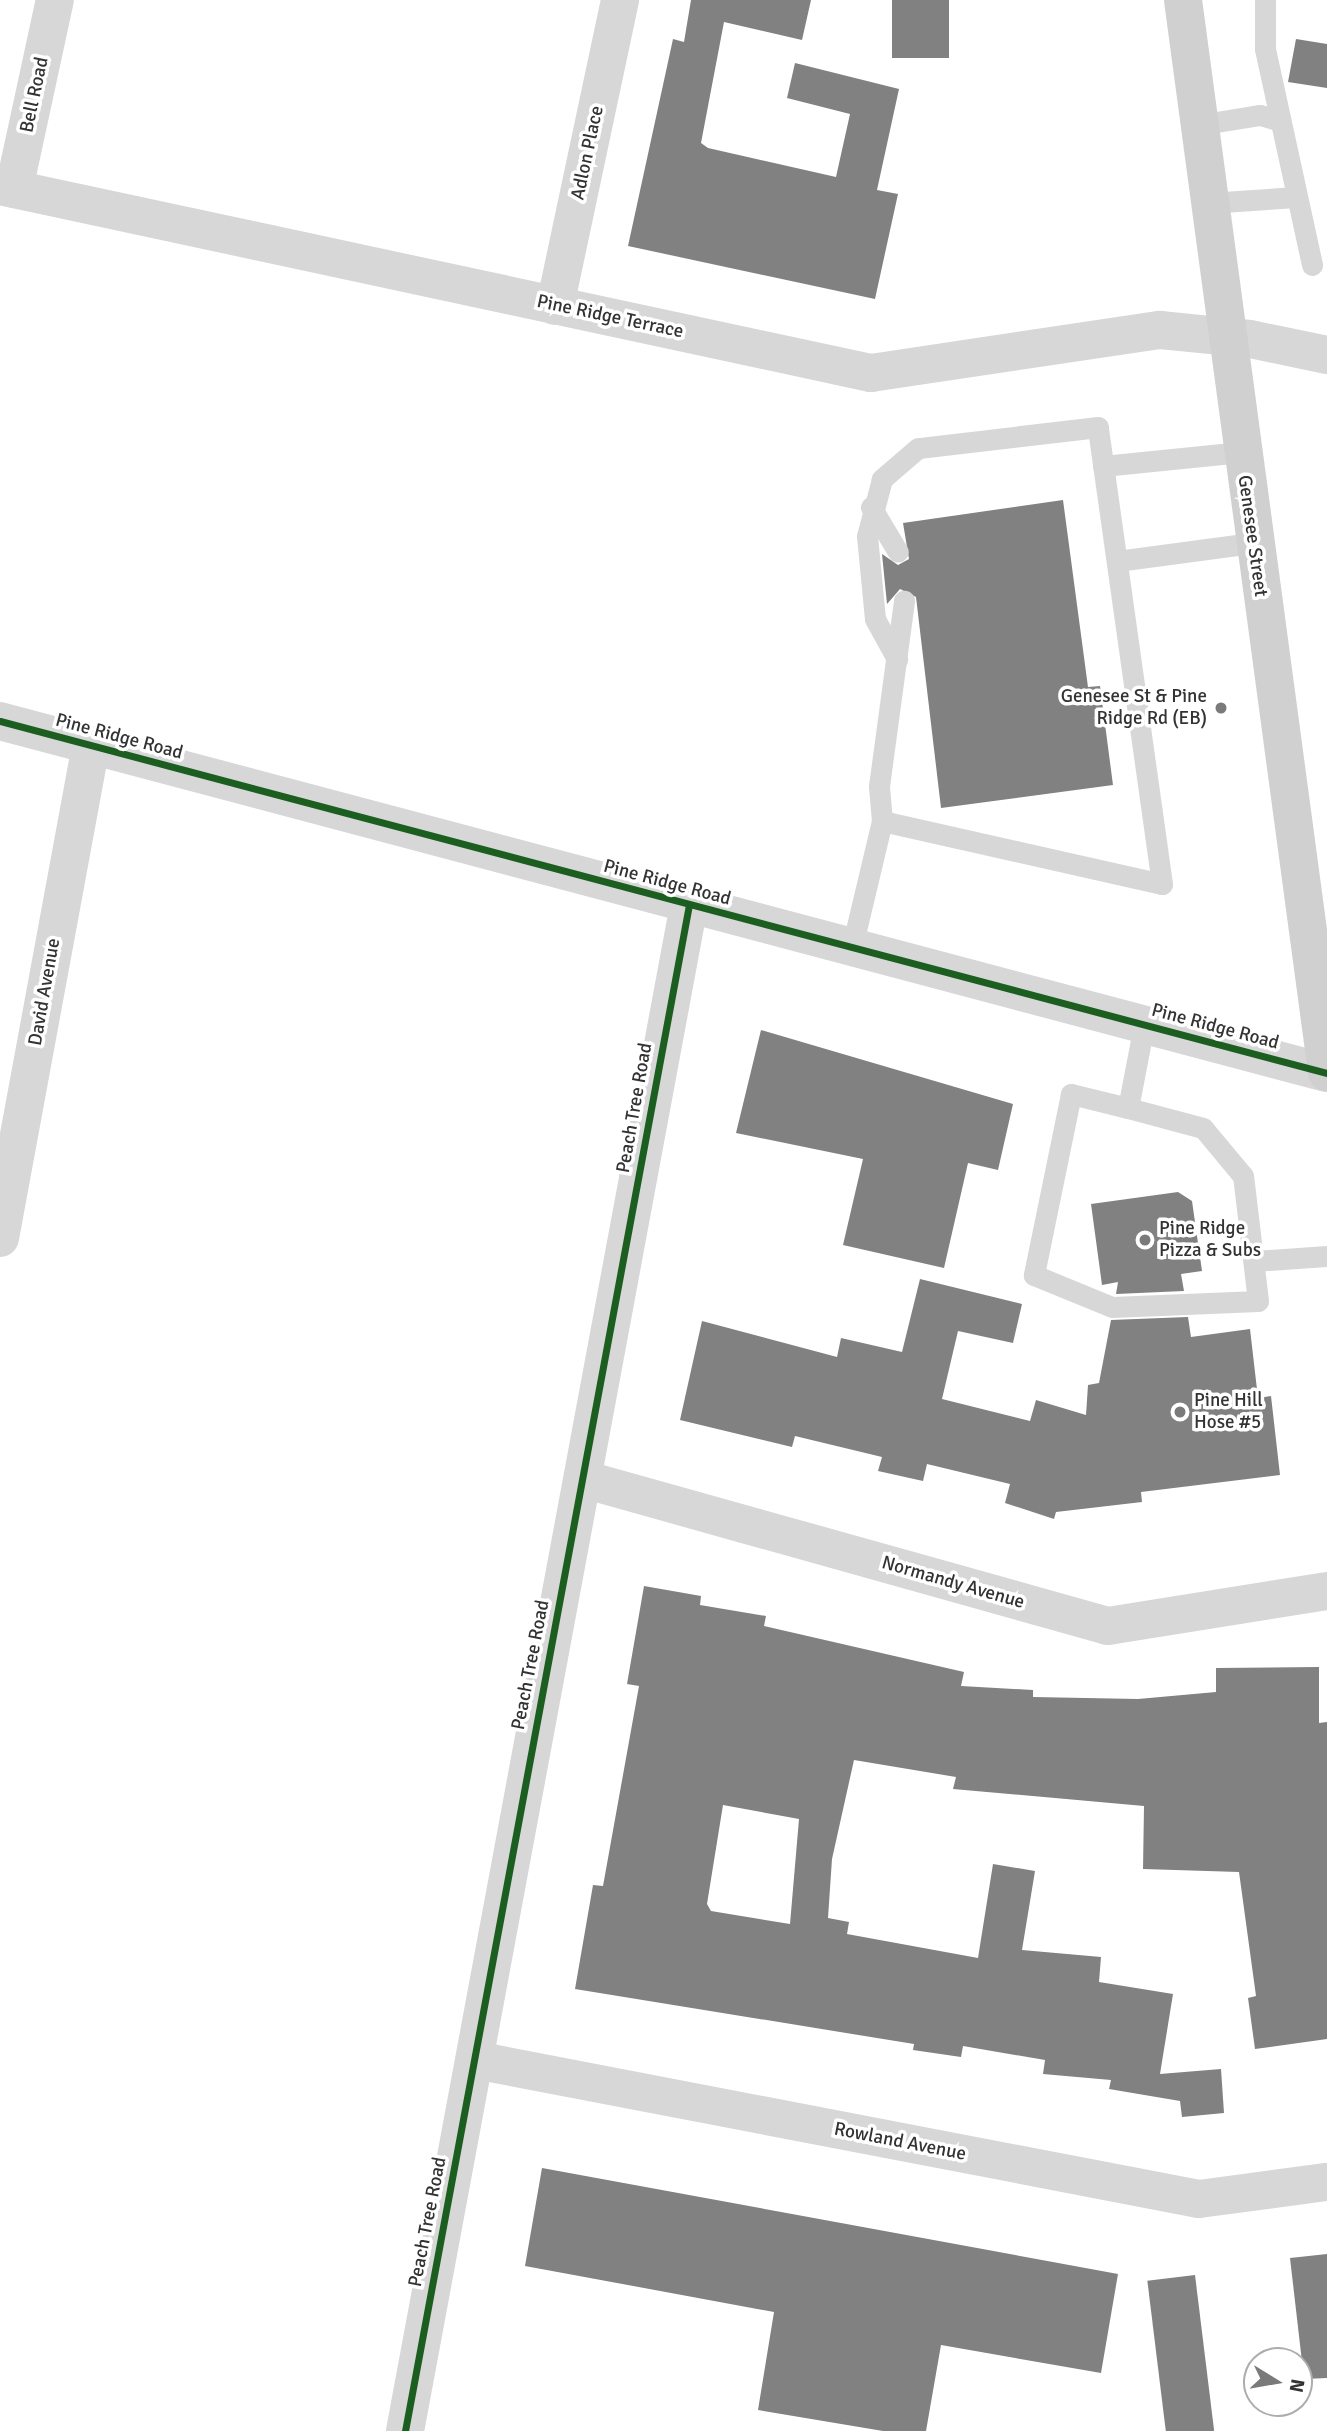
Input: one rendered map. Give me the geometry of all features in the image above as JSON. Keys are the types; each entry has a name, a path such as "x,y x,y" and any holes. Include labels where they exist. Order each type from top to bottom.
{"main road":[{"name":"Genesee Street","path":"1183,0 1224,336 1327,1072"}],"street":[{"name":"Bell Road","path":"7,188 55,0"},
{"name":"Adlon Place","path":"555,306 620,0"},
{"name":"Pine Ridge Terrace","path":"7,188 871,373 1160,330 1224,336 1327,355"},
{"name":"Pine Ridge Road","path":"0,721 1327,1072"},
{"name":"David Avenue","path":"0,1238 91,745"},
{"name":"Peach Tree Road","path":"405,2431 689,905"},
{"name":"Normandy Avenue","path":"583,1479 1108,1626 1327,1591"},
{"name":"Rowland Avenue","path":"475,2060 1199,2199 1327,2182"}],"lane":[{"path":"1265,0 1265,48 1278,120 1312,265"},
{"path":"1198,125 1260,115 1278,120"},
{"path":"1208,203 1296,197"},
{"path":"882,821 1162,884 1098,427 918,448 881,479 871,507 867,536 874,619 897,659"},
{"path":"1103,466 1241,452"},
{"path":"871,507 898,552"},
{"path":"1117,561 1252,543"},
{"path":"852,947 882,821 879,786 904,601"},
{"path":"1128,1108 1144,1025"},
{"path":"1071,1094 1128,1108 1203,1128 1243,1176 1258,1301 1112,1307 1034,1275 1071,1094"},
{"path":"1254,1261 1327,1256"}],"building":[{"path":"691,0 811,0 802,40 724,22 701,143 708,148 836,177 850,114 787,98 795,63 899,89 877,190 898,194 875,299 628,246 673,39 684,42"},
{"path":"892,0 949,0 949,58 892,58"},
{"path":"1296,39 1327,44 1327,88 1288,82"},
{"path":"1063,500 1088,687 1100,686 1113,785 941,808 916,597 900,589 887,604 882,554 898,565 909,559 903,523"},
{"path":"761,1030 1013,1104 998,1170 968,1163 944,1268 843,1245 863,1159 736,1133"},
{"path":"1178,1192 1192,1201 1202,1271 1181,1274 1184,1291 1116,1294 1118,1282 1102,1285 1091,1204"},
{"path":"920,1279 1022,1304 1013,1343 958,1331 942,1399 1030,1421 1036,1400 1086,1415 1088,1385 1099,1383 1111,1320 1188,1317 1191,1337 1250,1329 1258,1398 1271,1396 1280,1475 1141,1492 1142,1502 1056,1512 1054,1519 1005,1503 1010,1484 927,1464 923,1481 878,1471 882,1457 795,1436 792,1447 680,1420 702,1321 837,1357 841,1338 902,1352"},
{"path":"644,1586 701,1596 700,1605 766,1616 764,1626 964,1672 961,1686 1033,1690 1033,1697 1138,1699 1216,1692 1216,1668 1319,1667 1319,1723 1327,1722 1327,2039 1255,2049 1248,1998 1256,1996 1239,1872 1143,1869 1144,1806 953,1789 956,1777 854,1760 832,1859 828,1918 849,1922 847,1934 978,1958 993,1864 1035,1871 1022,1950 1101,1957 1099,1982 1173,1994 1160,2074 1221,2069 1224,2113 1182,2117 1180,2101 1109,2089 1111,2080 1043,2074 1045,2060 963,2046 961,2057 913,2050 914,2044 575,1989 593,1885 603,1886 639,1686 627,1684","holes":["723,1805 799,1819 790,1924 711,1911 707,1904"]},
{"path":"542,2168 1118,2274 1101,2373 941,2345 926,2431 883,2431 758,2410 774,2312 525,2266"},
{"path":"1327,2254 1327,2378 1313,2379 1313,2347 1300,2347 1290,2258"},
{"path":"1195,2275 1214,2431 1166,2431 1147,2281"}],"cycle path":[{"path":"0,721 1327,1073"},
{"path":"405,2431 689,905"}],"place":[{"name":"Genesee St & Pine Ridge Rd (EB)","path":"1221,708"},
{"name":"Pine Ridge Pizza & Subs","path":"1145,1240"},
{"name":"Pine Hill Hose #5","path":"1180,1412"}]}
